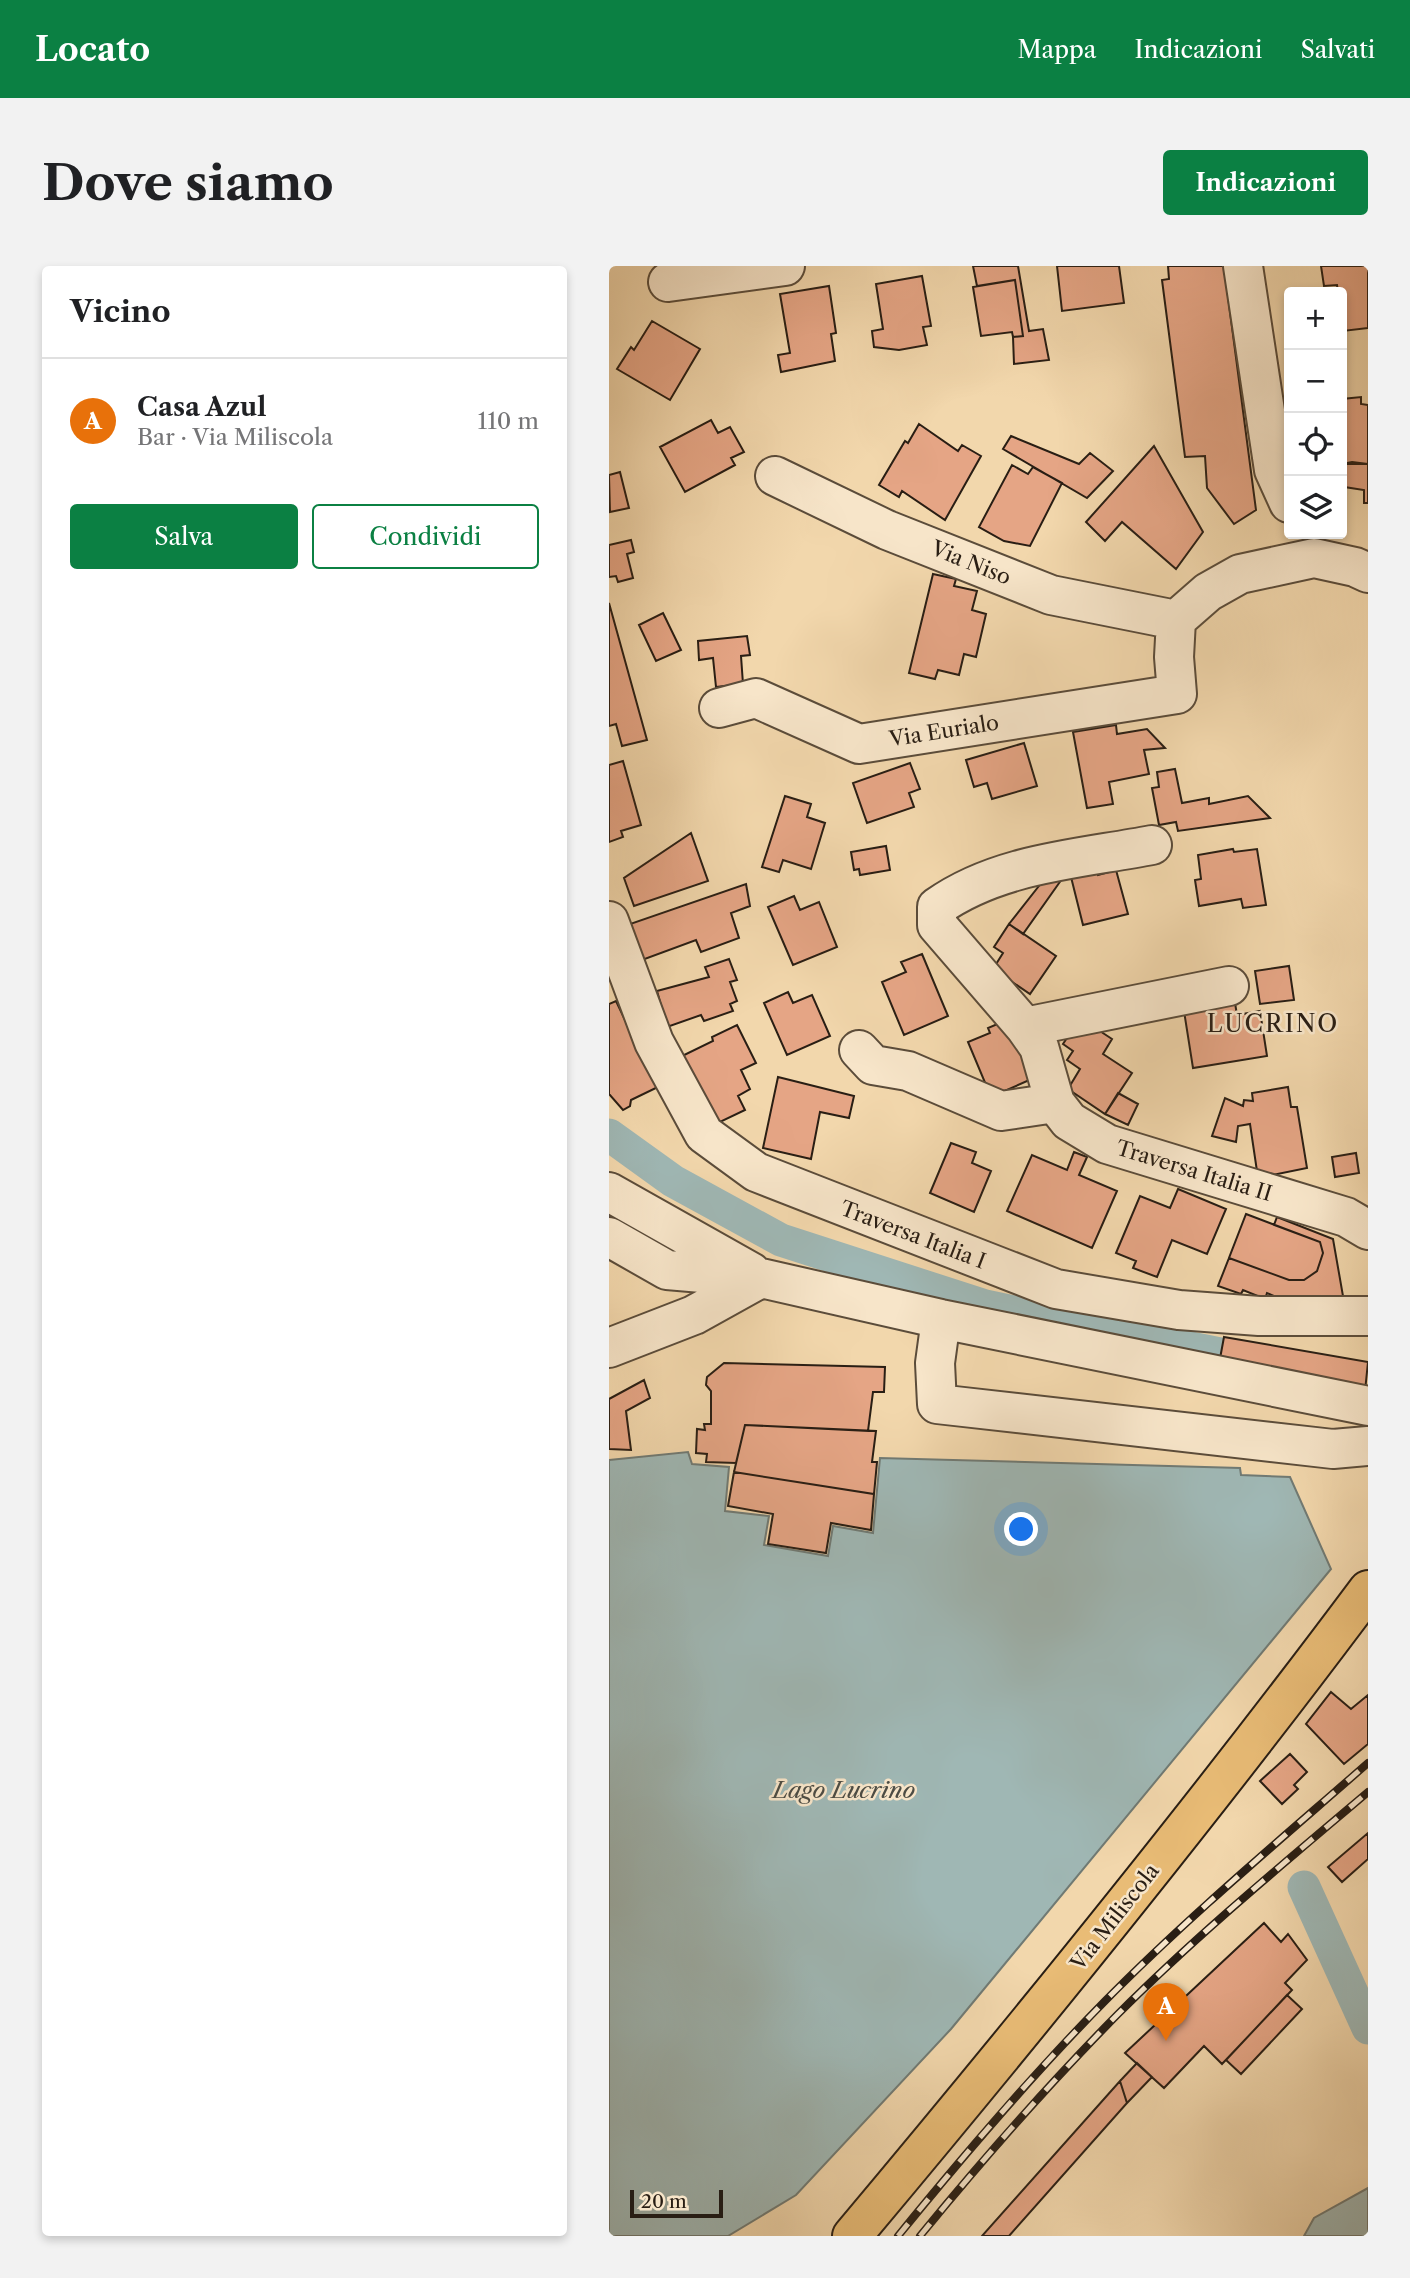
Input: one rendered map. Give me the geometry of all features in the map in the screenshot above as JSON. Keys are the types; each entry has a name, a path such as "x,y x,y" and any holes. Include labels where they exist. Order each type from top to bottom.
{"main road":[{"name":"Via Miliscola","path":"852,2236 1046,2004 1262,1732 1368,1590"}],"street":[{"path":"669,282 785,266"},
{"path":"1243,266 1274,470 1284,492"},
{"name":"Via Niso","path":"775,476 887,530 1051,595 1176,620"},
{"path":"1176,620 1208,592 1240,574 1309,546 1368,573"},
{"name":"Via Eurialo","path":"719,708 756,698 859,744 1177,694 1174,657 1176,620"},
{"name":"Traversa Italia II","path":"1152,845 998,874 961,889 937,907 937,925 1039,1047 1055,1103 1069,1121 1107,1144 1357,1223"},
{"name":"Traversa Italia I","path":"609,921 654,1042 704,1134 756,1172 1056,1289 1179,1310 1259,1316 1368,1316"},
{"path":"1025,1027 1229,986"},
{"path":"859,1050 873,1065 908,1072 1001,1111 1055,1103"},
{"path":"609,1192 761,1278"},
{"path":"609,1237 667,1270 761,1278 941,1319 1368,1406"},
{"path":"609,1348 694,1315 761,1278"},
{"path":"941,1319 935,1363 937,1404 1333,1449 1368,1446"}],"water":[{"name":"Lago Lucrino","path":"688,1452 692,1464 729,1467 725,1511 769,1516 764,1545 828,1556 833,1526 873,1533 880,1458 1240,1468 1241,1475 1290,1477 1331,1569 951,2029 796,2195 728,2236 609,2236 609,1460"},
{"path":"1368,2188 1368,2236 1304,2236 1314,2218"}],"building":[{"path":"973,266 1018,266 1029,331 1043,329 1049,360 1014,364 1013,337 1023,336 1015,280 977,286"},
{"path":"1057,266 1119,266 1124,303 1062,311"},
{"path":"1168,266 1224,266 1256,510 1234,524 1207,488 1205,456 1185,457 1162,280 1169,279"},
{"path":"1321,266 1368,266 1368,328 1347,331 1347,287 1324,286"},
{"path":"922,276 931,326 923,327 927,345 899,350 874,347 872,331 883,329 876,284"},
{"path":"1015,280 1023,336 1013,337 1012,332 981,336 973,287"},
{"path":"829,286 836,333 831,334 835,361 781,372 778,355 790,353 780,294"},
{"path":"652,321 700,349 670,400 617,369 631,347 634,350"},
{"path":"1361,397 1361,404 1368,405 1368,464 1347,464 1347,398"},
{"path":"711,420 718,433 730,427 744,452 731,458 735,465 685,492 660,447"},
{"path":"919,424 958,451 962,445 981,456 945,520 902,491 899,497 879,485 905,441 908,443"},
{"path":"1011,436 1079,464 1090,453 1113,471 1087,498 1003,449"},
{"path":"1154,446 1203,532 1176,569 1122,522 1105,541 1086,522"},
{"path":"1347,463 1368,464 1368,503 1364,503 1364,490 1347,487"},
{"path":"1012,465 1028,474 1033,467 1062,483 1030,546 1004,541 979,527"},
{"path":"620,472 629,508 610,512 609,475"},
{"path":"631,540 634,552 627,554 633,578 618,582 616,576 609,577 609,545"},
{"path":"933,574 956,579 954,586 977,591 972,610 986,614 976,657 964,654 959,675 938,670 935,679 909,673"},
{"path":"609,603 647,740 622,746 616,724 609,726"},
{"path":"663,613 681,650 656,661 639,625"},
{"path":"747,636 750,655 741,656 743,684 716,687 713,658 699,660 698,641"},
{"path":"1116,725 1117,734 1147,729 1165,748 1144,750 1149,774 1109,782 1113,804 1087,808 1073,732"},
{"path":"1024,743 1037,786 992,799 987,783 974,787 966,760"},
{"path":"623,761 641,825 621,831 623,837 609,842 609,765"},
{"path":"910,763 920,789 909,793 914,807 867,823 853,783"},
{"path":"1175,769 1182,803 1209,798 1209,804 1248,796 1270,818 1178,831 1176,822 1159,825 1152,788 1159,787 1157,772"},
{"path":"785,796 811,804 807,817 825,823 811,869 783,860 779,872 762,867"},
{"path":"691,833 708,881 634,906 624,878"},
{"path":"886,846 890,870 860,875 859,869 854,870 851,852"},
{"path":"1233,849 1234,852 1257,849 1266,905 1243,908 1241,899 1199,906 1195,880 1201,879 1198,855"},
{"path":"1094,862 1098,875 1116,870 1128,914 1083,925 1069,869"},
{"path":"1069,869 1023,934 1009,924 1046,877"},
{"path":"746,884 750,906 731,913 739,938 701,952 696,940 642,960 630,924"},
{"path":"794,896 800,910 819,902 837,947 793,965 768,907"},
{"path":"1009,924 1056,956 1030,994 993,969 1003,953 994,947"},
{"path":"922,954 948,1016 904,1035 882,982 906,972 901,962"},
{"path":"729,959 737,980 730,982 737,1001 730,1004 733,1011 704,1021 701,1015 667,1027 657,991 709,977 705,967"},
{"path":"1289,966 1294,1000 1260,1004 1255,971"},
{"path":"788,992 793,1003 812,995 830,1036 787,1055 764,1003"},
{"path":"616,1001 654,1081 660,1086 631,1100 630,1106 623,1110 609,1094 609,1004"},
{"path":"1235,1003 1237,1015 1260,1011 1267,1056 1193,1068 1184,1011"},
{"path":"1080,1018 1112,1039 1103,1054 1132,1073 1105,1114 1068,1089 1080,1069 1067,1060 1073,1051 1063,1044"},
{"path":"1009,1019 1034,1078 991,1097 968,1042 990,1033 988,1028"},
{"path":"737,1025 756,1063 741,1070 750,1089 738,1096 745,1110 720,1122 707,1115 678,1058 713,1041 712,1037"},
{"path":"778,1077 854,1096 849,1118 820,1112 811,1159 763,1148"},
{"path":"1288,1087 1291,1107 1297,1107 1307,1168 1258,1178 1250,1124 1238,1126 1236,1142 1212,1136 1225,1098 1243,1106 1244,1100 1253,1101 1252,1093"},
{"path":"1118,1093 1138,1104 1128,1125 1105,1114"},
{"path":"951,1143 976,1152 972,1163 991,1171 974,1212 930,1193"},
{"path":"1074,1152 1087,1157 1079,1175 1117,1191 1092,1248 1007,1211 1032,1155 1067,1170"},
{"path":"1356,1153 1359,1173 1335,1177 1332,1157"},
{"path":"1178,1189 1226,1209 1207,1254 1172,1240 1157,1277 1133,1268 1136,1261 1116,1253 1140,1196 1170,1208"},
{"path":"1246,1214 1320,1242 1323,1253 1317,1271 1304,1280 1289,1280 1229,1258"},
{"path":"1277,1217 1333,1239 1343,1296 1281,1299 1267,1293 1265,1299 1243,1290 1241,1294 1218,1286 1229,1258 1289,1280 1304,1280 1317,1271 1323,1253 1320,1242 1274,1225"},
{"path":"1224,1337 1368,1362 1365,1391 1219,1364"},
{"path":"724,1363 885,1367 884,1392 873,1392 868,1431 745,1425 736,1463 706,1462 707,1454 696,1453 697,1429 705,1430 704,1424 711,1424 711,1391 706,1385 707,1377"},
{"path":"644,1380 650,1398 626,1411 631,1450 609,1449 609,1399"},
{"path":"745,1425 876,1431 872,1462 877,1462 874,1494 734,1472"},
{"path":"734,1472 874,1494 871,1530 831,1523 826,1553 768,1544 773,1514 728,1506"},
{"path":"1331,1692 1351,1709 1368,1695 1368,1744 1344,1764 1306,1724"},
{"path":"1290,1754 1307,1772 1294,1785 1298,1789 1282,1804 1260,1781"},
{"path":"1368,1833 1368,1859 1342,1882 1328,1867"},
{"path":"1264,1923 1281,1942 1288,1934 1307,1960 1285,1983 1292,1990 1222,2064 1204,2046 1164,2088 1125,2053"},
{"path":"1287,1995 1302,2009 1241,2074 1226,2060"},
{"path":"1137,2063 1152,2077 1127,2103 1120,2081"},
{"path":"1120,2081 1127,2103 1009,2236 982,2236"}],"waterway":[{"path":"609,1135 673,1181 781,1240 985,1306 1264,1363"},
{"path":"1304,1887 1368,2028"}],"railway":[{"path":"898,2236 999,2116 1105,2001 1201,1909 1368,1763"},
{"path":"920,2236 1016,2123 1118,2014 1209,1928 1368,1792"}],"place":[{"name":"Casa Azul","path":"1166,2041"}],"district":[{"name":"LUCRINO","path":"1273,1024"}]}
